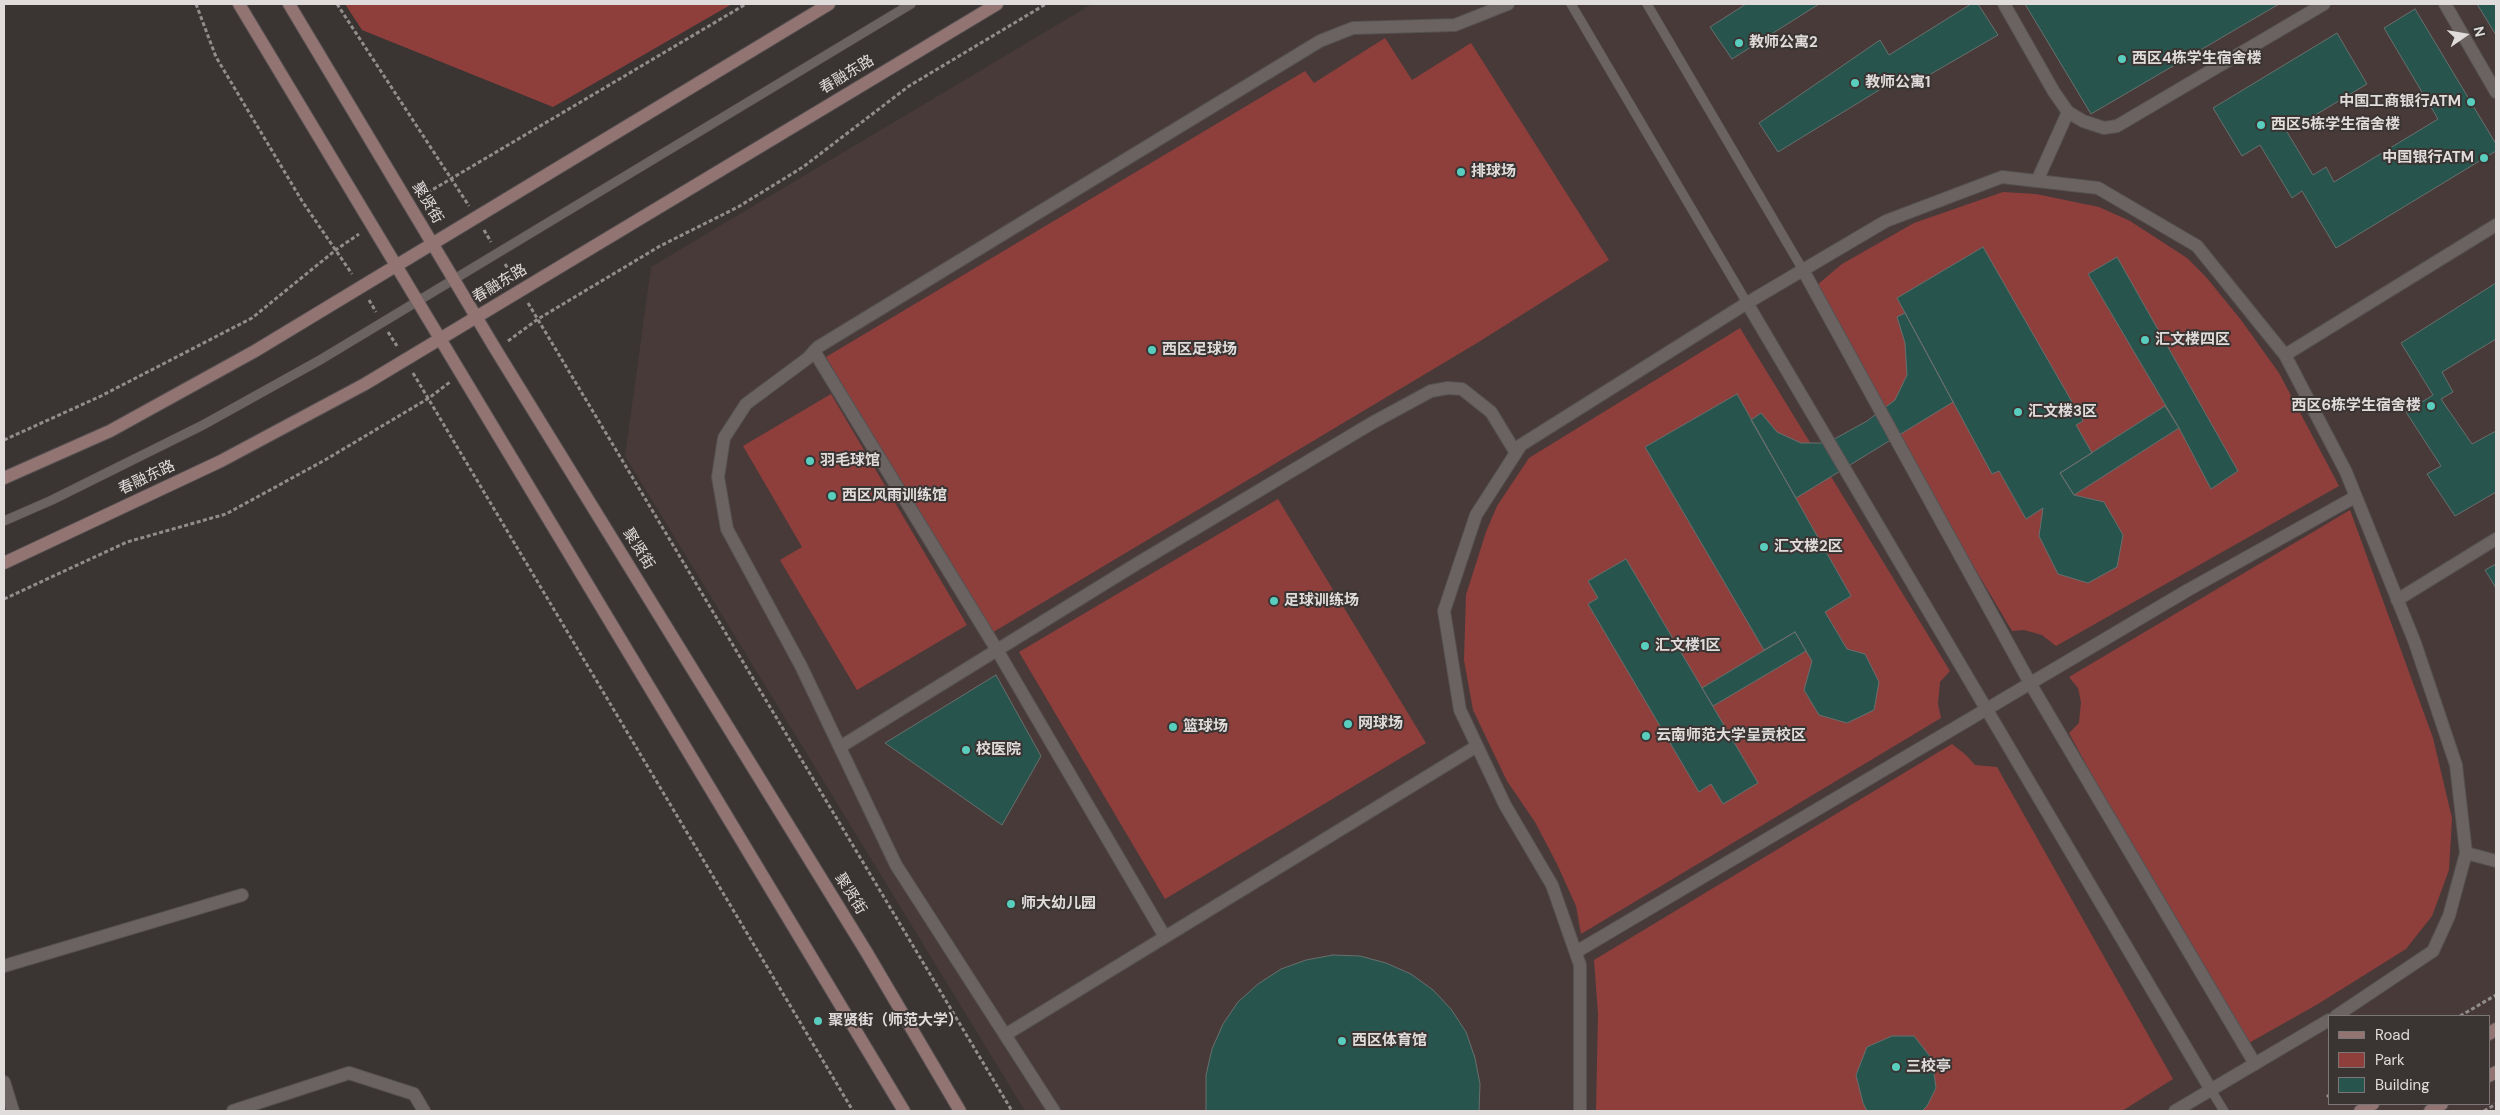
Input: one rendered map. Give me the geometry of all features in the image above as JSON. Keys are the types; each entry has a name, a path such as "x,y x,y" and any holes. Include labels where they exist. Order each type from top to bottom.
{"main road":[{"path":"238,4 904,1111"},
{"name":"聚贤街","path":"289,4 496,350 868,953 960,1111"},
{"path":"4,478 110,431 255,351 829,4"},
{"name":"春融东路","path":"4,563 221,461 365,384 997,4"},
{"path":"2360,1111 2371,1105"}],"street":[{"path":"1054,1111 896,865 801,666 726,529 718,477 724,438 746,404 814,351 1320,41 1353,28 1455,25 1508,4"},
{"path":"2004,4 2054,92 2068,112 2083,121 2104,128 2116,126 2324,4"},
{"path":"2445,4 2496,92"},
{"path":"2037,181 2068,112"},
{"path":"1580,1111 1580,966 1576,952 1552,885 1505,805 1460,710 1444,611 1476,515 1520,446 1747,303 1886,221 2002,177 2098,188 2197,246 2285,355 2346,472 2415,643 2456,765 2466,853 2449,916 2433,950 2337,1015"},
{"path":"2285,355 2496,224"},
{"path":"1803,270 2030,684 2255,1064"},
{"path":"1747,303 2211,1090"},
{"path":"814,351 997,650 1164,937"},
{"path":"840,747 1330,448 1431,391 1448,388 1462,389 1491,412 1516,453"},
{"path":"1576,952 1986,708 2188,590 2355,496"},
{"path":"2397,600 2496,539"},
{"path":"1005,1035 1477,746"},
{"path":"2466,853 2496,861"},
{"path":"4,966 242,895"},
{"path":"2175,1111 2328,1021"},
{"path":"233,1111 349,1073 414,1094 424,1111"},
{"path":"4,1082 13,1111"}],"lane":[{"path":"4,521 52,500 203,425 320,360 497,251 911,4"},
{"path":"1571,4 1747,303"},
{"path":"1646,4 1803,270"},
{"path":"2211,1090 2224,1111"}],"path":[{"path":"196,4 216,56 302,202 337,249 429,398 853,1111"},
{"path":"337,4 477,218 521,290 1012,1111"},
{"path":"496,350 538,319 660,246 738,207 795,172 909,86 1046,4"},
{"path":"4,599 127,542 226,514 429,398 461,375"},
{"path":"2462,1015 2496,995"},
{"path":"2484,1111 2496,1104"}],"shaded area":[{"name":"云南师范大学呈贡校区","path":"1092,4 2496,4 2496,1111 1025,1111 625,456 651,267"}],"green space":[{"path":"345,4 732,4 553,107 362,30"},
{"name":"西区足球场","path":"1385,38 1412,80 1471,43 1609,260 1477,343 990,634 826,357 1305,71 1314,83"},
{"path":"2003,192 2036,194 2099,207 2130,221 2187,258 2206,277 2241,320 2279,373 2339,486 2056,646 2042,635 2024,630 2012,631 1810,291 1842,264 1914,223"},
{"path":"1740,328 1950,671 1940,682 1938,704 1941,718 1581,934 1576,906 1557,864 1535,822 1507,781 1473,710 1464,660 1466,595 1486,532 1497,506 1529,458"},
{"name":"西区风雨训练馆","path":"831,394 967,625 857,690 780,560 802,547 743,446"},
{"name":"篮球场","path":"1278,499 1426,743 1165,899 1019,652"},
{"path":"2350,510 2433,738 2452,818 2449,870 2432,916 2406,949 2318,1004 2240,1048 2069,733 2079,723 2081,702 2078,688 2069,677"},
{"path":"1952,744 1975,765 1997,767 2173,1079 2122,1111 1596,1111 1598,1014 1594,960"}],"building":[{"name":"教师公寓2","path":"1746,4 1819,4 1732,59 1710,27"},
{"name":"教师公寓1","path":"1971,4 1978,4 1998,35 1905,89 1902,76 1778,152 1759,123 1880,40 1889,55"},
{"name":"西区4栋学生宿舍楼","path":"2025,4 2279,4 2091,114"},
{"path":"2477,4 2496,4 2496,35"},
{"name":"西区5栋学生宿舍楼","path":"2415,9 2496,144 2496,151 2336,248 2302,191 2292,198 2260,145 2242,156 2213,108 2337,33 2367,84 2287,132 2313,175 2326,167 2334,182 2438,119 2384,28"},
{"name":"汇文楼3区","path":"1983,247 2083,421 2076,425 2092,453 2060,473 2074,495 2104,502 2123,535 2117,567 2088,583 2058,574 2039,536 2043,508 2026,519 1999,471 1992,474 1897,298"},
{"name":"汇文楼四区","path":"2117,257 2238,471 2211,489 2179,428 2088,274"},
{"name":"西区6栋学生宿舍楼","path":"2496,283 2496,339 2442,372 2453,392 2441,399 2472,444 2496,431 2496,492 2455,516 2427,474 2441,466 2406,412 2433,395 2401,343"},
{"path":"1905,313 1953,402 1796,498 1751,420 1761,413 1777,432 1801,443 1827,443 1867,421 1895,400 1907,375 1905,343 1897,317"},
{"name":"汇文楼2区","path":"1737,394 1851,596 1825,612 1847,649 1865,654 1879,682 1874,710 1847,723 1819,715 1804,690 1812,661 1795,632 1764,650 1645,447"},
{"path":"2165,406 2179,428 2074,495 2060,473"},
{"name":"汇文楼1区","path":"1626,559 1758,783 1723,804 1711,784 1699,792 1588,604 1598,598 1588,581"},
{"path":"2496,564 2496,588 2485,570"},
{"path":"1795,632 1806,651 1713,706 1702,688"},
{"name":"校医院","path":"996,675 1041,756 1002,825 885,743"},
{"name":"西区体育馆","path":"1333,955 1360,956 1386,963 1411,974 1433,990 1451,1009 1466,1032 1475,1058 1480,1084 1479,1111 1206,1111 1206,1075 1212,1049 1223,1024 1238,1002 1258,984 1281,969 1306,960"},
{"name":"三校亭","path":"1892,1036 1914,1036 1932,1059 1936,1088 1927,1106 1922,1111 1867,1111 1863,1103 1856,1075 1867,1047"}],"place":[{"name":"教师公寓2","path":"1739,43"},
{"name":"西区4栋学生宿舍楼","path":"2122,59"},
{"name":"教师公寓1","path":"1855,83"},
{"name":"中国工商银行ATM","path":"2471,102"},
{"name":"西区5栋学生宿舍楼","path":"2261,125"},
{"name":"中国银行ATM","path":"2484,158"},
{"name":"排球场","path":"1461,172"},
{"name":"汇文楼四区","path":"2145,340"},
{"name":"西区足球场","path":"1152,350"},
{"name":"西区6栋学生宿舍楼","path":"2431,406"},
{"name":"汇文楼3区","path":"2018,412"},
{"name":"羽毛球馆","path":"810,461"},
{"name":"西区风雨训练馆","path":"832,496"},
{"name":"汇文楼2区","path":"1764,547"},
{"name":"足球训练场","path":"1274,601"},
{"name":"汇文楼1区","path":"1645,646"},
{"name":"网球场","path":"1348,724"},
{"name":"篮球场","path":"1173,727"},
{"name":"云南师范大学呈贡校区","path":"1646,736"},
{"name":"校医院","path":"966,750"},
{"name":"师大幼儿园","path":"1011,904"},
{"name":"聚贤街（师范大学）","path":"818,1021"},
{"name":"西区体育馆","path":"1342,1041"},
{"name":"三校亭","path":"1896,1067"}]}
